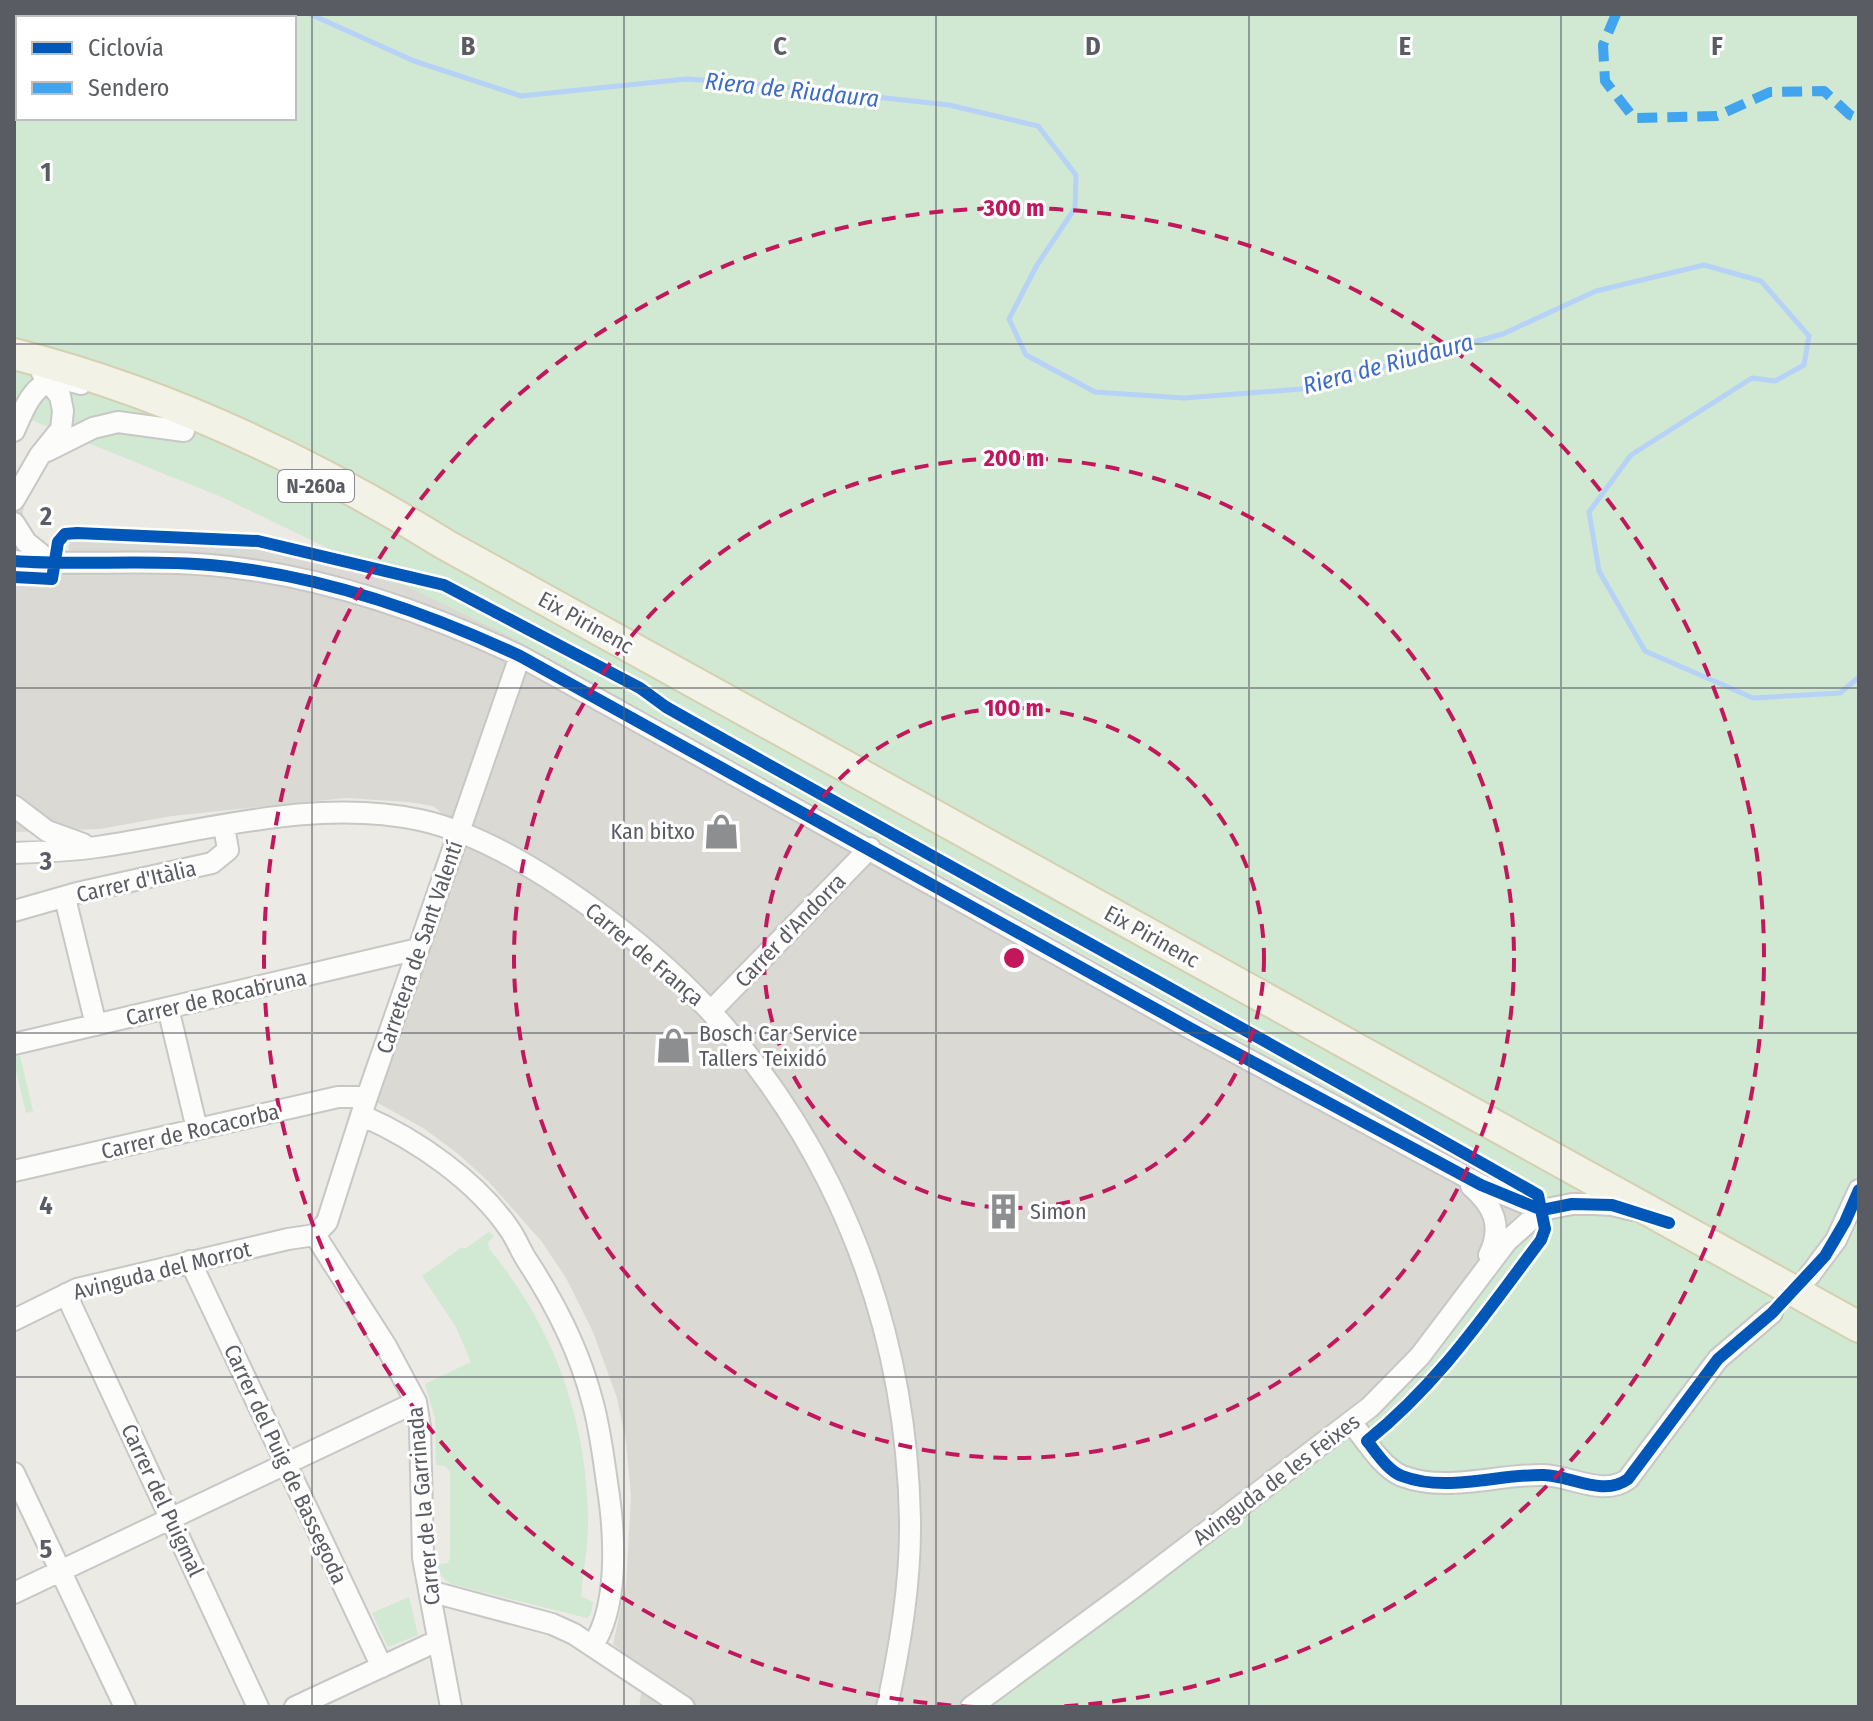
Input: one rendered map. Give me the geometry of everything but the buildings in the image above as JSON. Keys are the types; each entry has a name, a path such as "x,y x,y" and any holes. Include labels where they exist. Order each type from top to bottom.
{"main road":[{"name":"Eix Pirinenc","path":"14,354 107,381 255,440 366,495 446,545 1859,1327"},
{"name":"Eix Pirinenc","path":"14,372 184,431 446,545"}],"street":[{"path":"14,364 39,371 60,396 63,411 61,429 40,455 14,500"},
{"path":"14,431 28,398 50,382 66,379 240,443 255,440"},
{"path":"40,455 93,428 118,422 184,431"},
{"path":"14,523 26,542 53,564"},
{"path":"14,561 208,564 308,580 459,628 520,656 1197,1032 1507,1197 1542,1210 1572,1204 1612,1205 1669,1223"},
{"name":"Carretera de Sant Valentí","path":"315,1235 327,1222 520,656"},
{"path":"14,806 59,837 99,847"},
{"name":"Carrer de França","path":"14,853 99,847 279,817 377,814 423,821 503,854 575,896 648,951 711,1011 768,1081 811,1147 839,1202 861,1256 888,1340 899,1390 910,1522 906,1594 886,1701"},
{"name":"Carrer d'Itàlia","path":"14,911 217,861 226,854 229,846 224,826"},
{"name":"Carrer d'Andorra","path":"711,1011 870,848"},
{"path":"65,898 96,1025"},
{"name":"Carrer de Rocabruna","path":"14,1044 418,949"},
{"path":"168,1008 197,1129"},
{"name":"Carrer de Rocacorba","path":"14,1171 338,1097 365,1106"},
{"path":"365,1106 474,1190 505,1224 543,1285 579,1358 598,1424 614,1529 610,1596 603,1630 593,1645"},
{"path":"1441,1164 1479,1192 1492,1208 1496,1234 1478,1277"},
{"path":"1809,1276 1836,1240 1859,1190"},
{"name":"Avinguda de les Feixes","path":"971,1707 1370,1407 1420,1356 1507,1241 1542,1210"},
{"name":"Avinguda del Morrot","path":"14,1320 77,1289 315,1235"},
{"name":"Carrer de la Garrinada","path":"315,1235 386,1346 416,1402 420,1427 423,1558 451,1707"},
{"name":"Carrer del Puig de Bassegoda","path":"190,1261 382,1667"},
{"name":"Carrer del Puigmal","path":"66,1294 258,1707"},
{"path":"1351,1422 1389,1467 1400,1475 1425,1482 1543,1475 1601,1486 1621,1484 1628,1479 1718,1359 1772,1313"},
{"path":"14,1593 416,1402"},
{"path":"14,1473 125,1707"},
{"path":"429,1591 552,1624 593,1645 684,1707"},
{"path":"295,1707 437,1641"}],"shaded area":[{"path":"14,489 33,490 24,505 22,519 45,550 68,553 70,539 194,539 307,554 392,579 633,689 626,704 1020,925 1540,1209 1365,1421 992,1707 639,1707 645,1670 613,1644 626,1585 631,1496 626,1442 617,1398 593,1332 566,1278 542,1242 488,1181 423,1128 367,1097 456,825 433,806 346,798 172,816 100,829 14,832"}],"green space":[{"path":"14,14 1859,14 1859,1707 992,1707 1362,1423 1543,1209 507,635 224,498 14,413"},
{"path":"20,1056 33,1111 26,1113 14,1062 14,1057"},
{"path":"489,1232 494,1236 488,1242 489,1249 512,1278 548,1342 574,1412 586,1485 588,1531 581,1596 593,1602 587,1618 451,1584 442,1577 436,1565 448,1563 450,1558 450,1471 445,1466 436,1465 435,1418 425,1384 471,1362 456,1327 422,1276"},
{"path":"409,1597 418,1635 388,1647 372,1613"}],"waterway":[{"name":"Riera de Riudaura","path":"310,14 414,61 521,96 686,79 949,105 1038,126 1076,175 1075,208 1037,265 1009,319 1026,355 1095,392 1184,398 1301,389 1503,334 1596,291 1704,265 1761,281 1809,336 1804,365 1775,381 1752,378 1631,455 1589,512 1599,571 1645,651 1753,698 1840,693 1859,677"}],"marked path":[{"path":"1616,14 1603,45 1605,81 1634,118 1717,116 1770,92 1824,91 1850,115 1859,119"}],"cycle path":[{"path":"14,577 52,579 58,542 65,534 77,533 258,541 444,585 640,688 666,707 1538,1195 1545,1229 1541,1240 1481,1321 1439,1371 1367,1441 1387,1465 1402,1476 1419,1481 1454,1483 1544,1475 1598,1486 1619,1484 1628,1479 1718,1359 1772,1313 1825,1256 1859,1190"},
{"path":"14,561 186,563 250,570 369,597 483,639 520,656 1197,1032 1481,1185 1542,1210 1572,1204 1612,1205 1669,1223"}],"place":[{"name":"Kan bitxo","path":"721,831"},
{"name":"Bosch Car Service Tallers Teixidó","path":"673,1046"},
{"name":"Simon","path":"1004,1211"}]}
